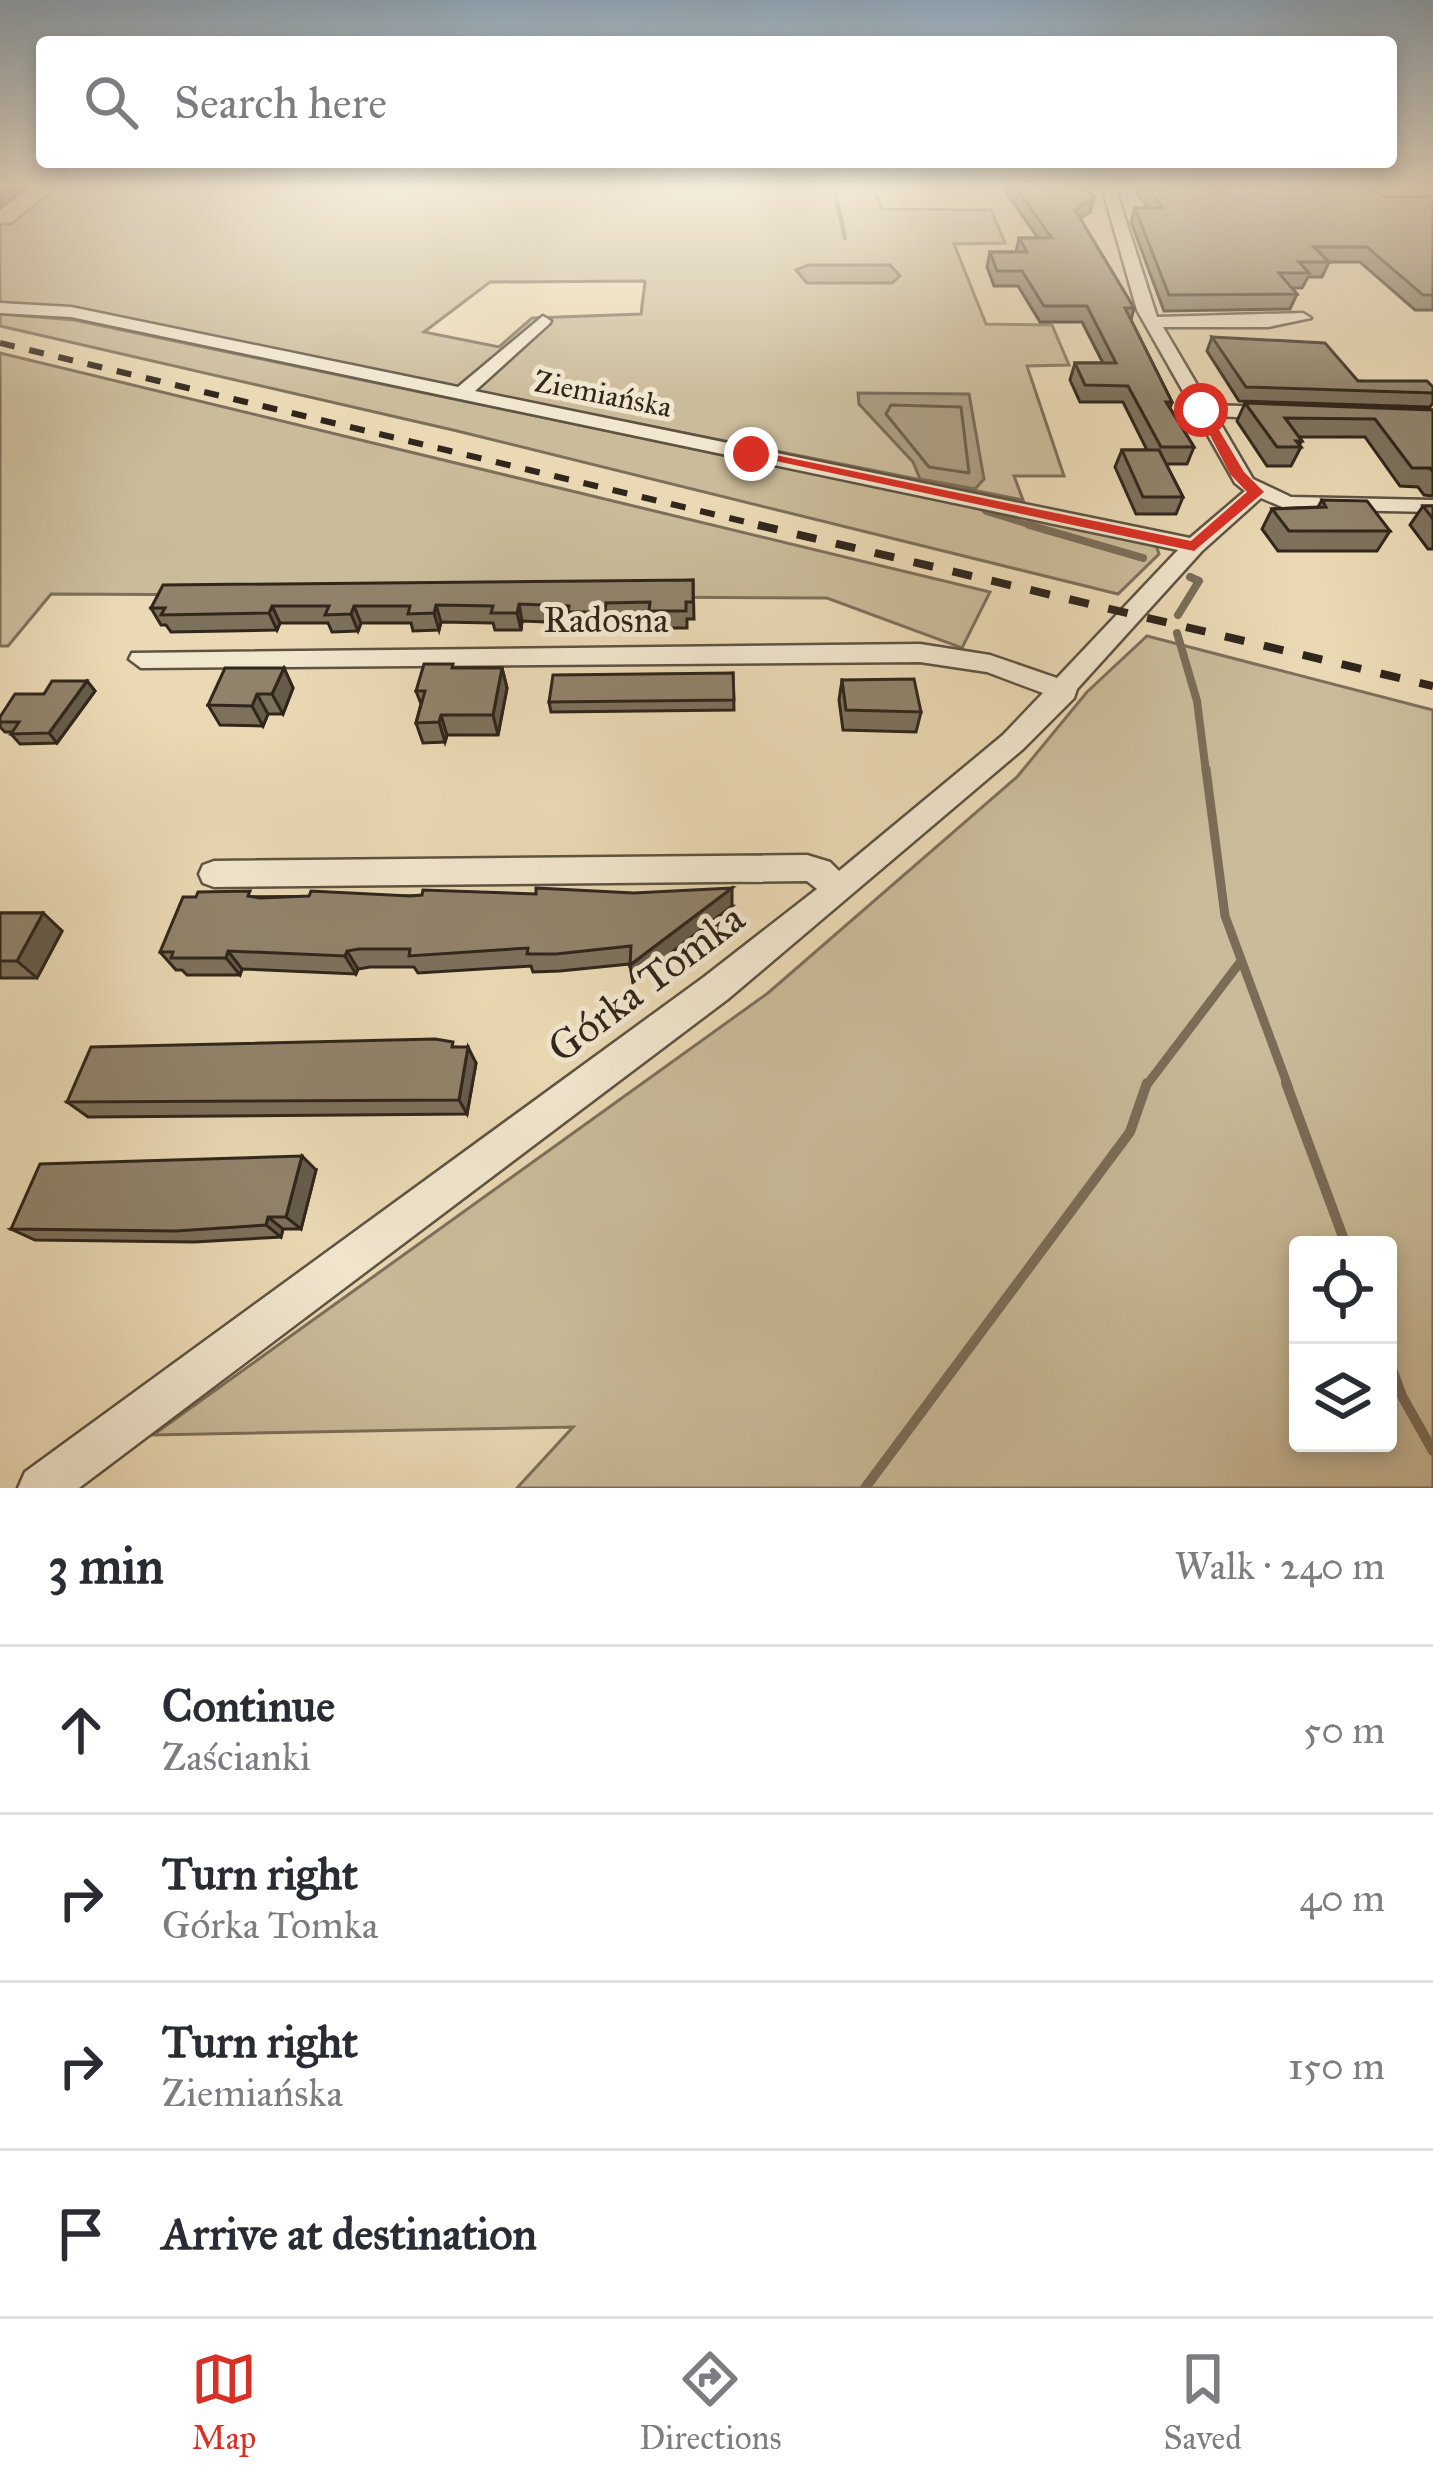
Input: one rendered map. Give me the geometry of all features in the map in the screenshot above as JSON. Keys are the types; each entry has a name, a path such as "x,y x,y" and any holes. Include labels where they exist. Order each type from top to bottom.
{"street":[{"path":"1129,256 1150,322 1238,474 1256,492 1287,502 1433,506"},
{"name":"Ziemiańska","path":"0,308 71,312 1194,546"},
{"path":"1150,322 1268,322 1304,317"},
{"path":"460,395 543,321"},
{"path":"1201,410 1296,413"},
{"name":"Górka Tomka","path":"41,1488 716,988 838,890 1013,742 1065,691 1194,546 1256,492"},
{"name":"Radosna","path":"141,659 920,653 990,664 1065,691"},
{"path":"214,874 807,868 820,871 838,890"}],"shaded area":[{"path":"0,256 959,256 986,324 1052,325 1069,365 1027,366 1064,476 1014,476 1023,500 79,308 0,303","holes":["490,282 645,282 641,314 532,318 499,347 424,332"]},
{"path":"0,314 74,320 1156,545 1159,554 1118,594 453,430 0,326"},
{"path":"0,353 990,592 962,648 827,598 51,594 8,646 0,646"},
{"path":"1147,636 1433,710 1433,1488 517,1488 573,1427 153,1435 768,993 1017,777 1087,692"}],"water":[{"path":"808,265 890,265 900,276 892,283 807,283 796,270"},
{"path":"858,393 969,394 984,479 975,489 920,479 913,462 859,404"}],"building":[{"path":"992,256 1103,256 1134,308 1125,308 1172,402 1166,402 1194,447 1161,447 1128,386 1085,385 1075,363 1116,363 1087,306 1044,306 1022,271 997,271"},
{"path":"1154,256 1323,256 1329,262 1299,262 1309,273 1279,273 1297,294 1169,295"},
{"path":"1378,256 1433,256 1433,295 1423,295"},
{"path":"1212,337 1325,343 1358,381 1427,381 1433,393 1246,387"},
{"path":"1245,403 1433,410 1433,472 1412,468 1375,419 1285,418 1302,441 1296,441 1301,447 1277,447"},
{"path":"1122,450 1159,450 1183,497 1143,497"},
{"path":"1322,500 1367,501 1390,531 1289,531 1272,509 1326,507"},
{"path":"693,580 693,602 686,602 686,611 649,611 650,602 606,603 605,612 519,604 517,613 491,613 493,606 436,605 434,613 408,614 410,606 354,606 351,614 325,615 329,606 272,606 269,613 161,615 165,608 151,608 163,585"},
{"path":"424,664 502,668 493,715 441,715 439,722 416,723 425,691 416,691"},
{"path":"225,668 284,668 272,694 257,694 252,706 208,705"},
{"path":"733,673 734,700 549,702 553,675"},
{"path":"914,679 921,712 846,710 842,680"},
{"path":"52,681 87,681 49,733 11,734 19,722 0,722 0,717 15,694 44,694"},
{"path":"536,888 634,893 732,888 630,965 631,946 556,954 527,954 528,948 409,956 410,949 359,949 345,956 228,951 226,958 171,958 173,952 160,952 183,897 196,897 198,892 250,891 248,896 260,898 309,896 311,891 410,896 422,895 423,890 536,894"},
{"path":"0,913 43,913 17,961 0,961"},
{"path":"453,1042 452,1047 468,1047 459,1100 67,1102 91,1047"},
{"path":"302,1156 286,1217 268,1217 266,1225 176,1231 11,1229 40,1164"}],"waterway":[{"path":"979,505 986,512 1031,525"},
{"path":"1031,525 1143,558"},
{"path":"1031,525 1039,528"},
{"path":"1178,615 1199,581 1190,577"},
{"path":"1177,633 1197,701 1206,772"},
{"path":"1206,769 1225,916 1288,1086"},
{"path":"1146,1086 1241,961"},
{"path":"865,1488 1130,1132 1147,1083"},
{"path":"1286,1083 1343,1236"},
{"path":"1397,1382 1433,1451"}],"railway":[{"path":"0,343 771,528"},
{"path":"758,525 1433,686"}],"route":[{"path":"751,454 1194,546 1256,492 1238,474 1201,410"}]}
